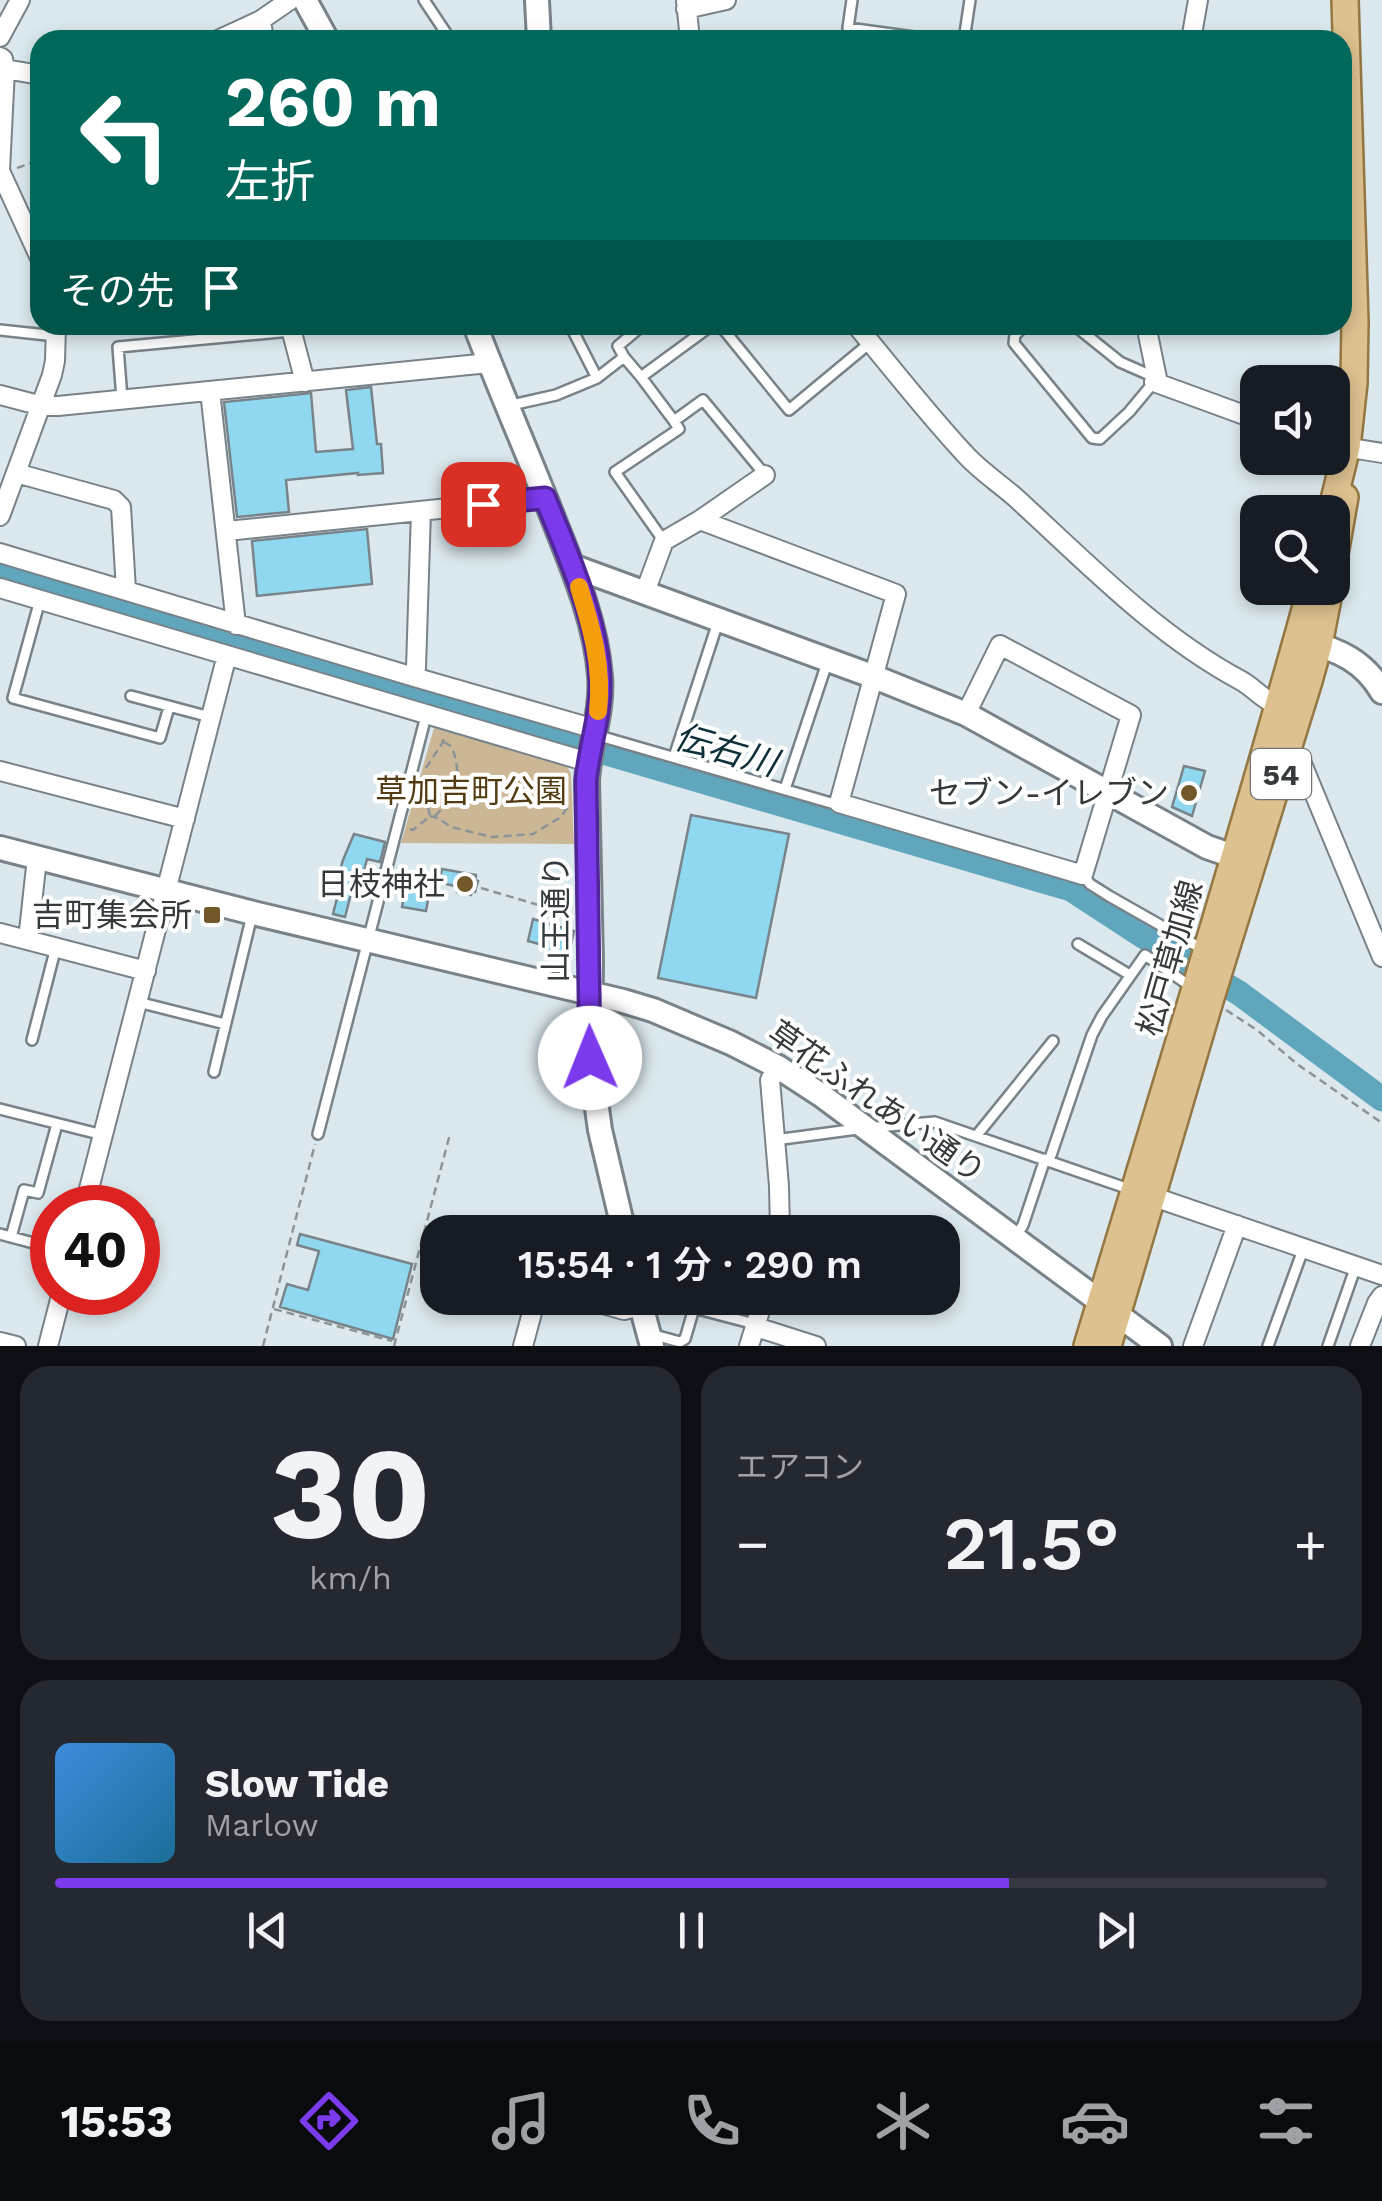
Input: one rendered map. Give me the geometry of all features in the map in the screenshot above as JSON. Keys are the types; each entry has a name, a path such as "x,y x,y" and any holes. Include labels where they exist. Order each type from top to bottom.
{"main road":[{"path":"1344,0 1344,30"},
{"path":"1350,401 1356,322 1352,245"},
{"name":"松戸草加線","path":"1243,860 1288,751 1308,642 1310,605"},
{"name":"松戸草加線","path":"1086,1346 1108,1308 1142,1193 1209,999 1215,955 1243,860 1278,705 1323,605"},
{"name":"松戸草加線","path":"1108,1308 1108,1346"}],"street":[{"path":"0,38 20,0"},
{"path":"240,30 290,0"},
{"path":"306,0 322,30"},
{"path":"537,0 538,30"},
{"path":"689,30 686,4 726,0"},
{"path":"1193,30 1198,0"},
{"path":"261,20 262,30"},
{"path":"30,72 2,63 0,172 30,236"},
{"path":"0,516 42,406 55,361 56,335"},
{"path":"292,335 305,382"},
{"name":"山王通り","path":"478,335 572,566 598,656 600,697 592,744 590,1058 595,1102 620,1215"},
{"path":"865,335 967,457 1074,554 1146,616 1214,666 1278,705"},
{"path":"1148,335 1156,381 1240,413"},
{"path":"0,394 42,406 489,363"},
{"path":"210,391 236,624"},
{"path":"1350,447 1382,452"},
{"path":"16,473 114,500 120,508 126,590"},
{"path":"645,592 664,541 765,475"},
{"path":"227,531 545,498"},
{"path":"414,677 421,511"},
{"path":"700,520 896,594 838,802 1083,875 1131,715 1000,645 966,714"},
{"path":"0,553 414,677 592,744"},
{"path":"572,566 966,714 1208,847 1243,860"},
{"path":"0,588 426,716 592,744"},
{"path":"1308,642 1355,660 1382,692"},
{"path":"90,1185 227,655"},
{"path":"1288,751 1300,759 1382,957"},
{"path":"0,771 185,820"},
{"name":"草花ふれあい通り","path":"0,848 253,913 589,992 694,1026 778,1067 1160,1346"},
{"path":"28,940 37,858"},
{"path":"0,933 146,971"},
{"path":"778,1067 770,1080 780,1215"},
{"path":"1142,1193 1382,1275"},
{"path":"1194,1346 1237,1224"},
{"path":"1360,1346 1382,1296"},
{"path":"48,1346 56,1315"},
{"path":"523,1346 531,1315"},
{"path":"644,1315 651,1342"},
{"path":"749,1346 759,1315"},
{"path":"756,1327 816,1346"},
{"path":"0,1342 16,1346"}],"lane":[{"path":"424,0 444,30"},
{"path":"852,0 848,28 863,30"},
{"path":"966,30 970,0"},
{"path":"0,330 30,330"},
{"path":"122,399 118,347 227,335"},
{"path":"575,335 597,378"},
{"path":"628,335 618,346 678,428 615,472 664,541"},
{"path":"641,377 698,335"},
{"path":"728,335 789,410 871,342"},
{"path":"1015,335 1014,342 1092,438 1100,439 1156,381 1120,362 1086,335"},
{"path":"507,406 556,395 597,378 624,357"},
{"path":"674,421 703,400 765,475"},
{"path":"40,600 13,698 160,738 169,706"},
{"path":"674,756 719,619"},
{"path":"785,790 828,660"},
{"path":"131,696 210,717"},
{"path":"318,1134 426,716"},
{"path":"592,744 674,756 838,802"},
{"path":"1083,875 1109,896 1215,955"},
{"path":"214,1072 253,913"},
{"path":"1078,944 1130,975"},
{"path":"32,1040 56,948"},
{"path":"1014,1238 1023,1225 1092,1036 1145,955 1209,999"},
{"path":"138,1002 226,1024"},
{"path":"977,1135 1052,1041"},
{"path":"0,1109 103,1135"},
{"path":"774,1140 935,1122 1142,1193"},
{"path":"11,1237 24,1190 38,1193 57,1124"},
{"path":"0,1234 30,1242"},
{"path":"1268,1346 1304,1247"},
{"path":"1328,1346 1356,1266"},
{"path":"651,1342 658,1336 680,1342 685,1339 694,1308 756,1327"}],"path":[{"path":"0,172 30,163"},
{"path":"446,728 443,742 422,779 432,816 451,827 492,837 533,834 561,817 566,808 562,775"},
{"path":"404,827 413,830 449,802 459,778 452,747 443,742"},
{"path":"482,888 580,917"},
{"path":"1209,999 1382,1122"},
{"path":"263,1346 318,1134"},
{"path":"272,1309 394,1344 450,1134"}],"green space":[{"name":"草加吉町公園","path":"434,728 567,766 571,774 574,844 401,843"}],"building":[{"path":"371,387 383,473 286,480 289,512 237,517 224,402 311,393 316,452 353,449 346,390"},
{"path":"367,529 372,584 257,596 252,541"},
{"path":"1184,766 1205,771 1192,816 1172,807"},
{"path":"691,815 789,834 756,998 658,978"},
{"path":"354,834 385,842 380,862 367,859 360,887 352,890 345,917 333,914 340,886 336,885"},
{"path":"442,869 476,875 475,892 457,892 458,887 439,882"},
{"path":"408,874 432,878 426,911 402,907"},
{"path":"533,919 574,931 568,957 542,950 543,945 528,941"},
{"path":"300,1234 412,1264 393,1339 280,1307 287,1284 308,1290 319,1251 297,1245"}],"waterway":[{"name":"伝右川","path":"0,573 1071,889 1239,993 1382,1099"}],"slow traffic":[{"path":"579,587 598,656 598,711"}],"place":[{"name":"セブン-イレブン","path":"1189,793"},
{"name":"日枝神社","path":"465,884"},
{"name":"吉町集会所","path":"212,915"}],"route":[{"path":"483,504 545,498 572,566 598,656 600,697 586,781 590,1058"}]}
